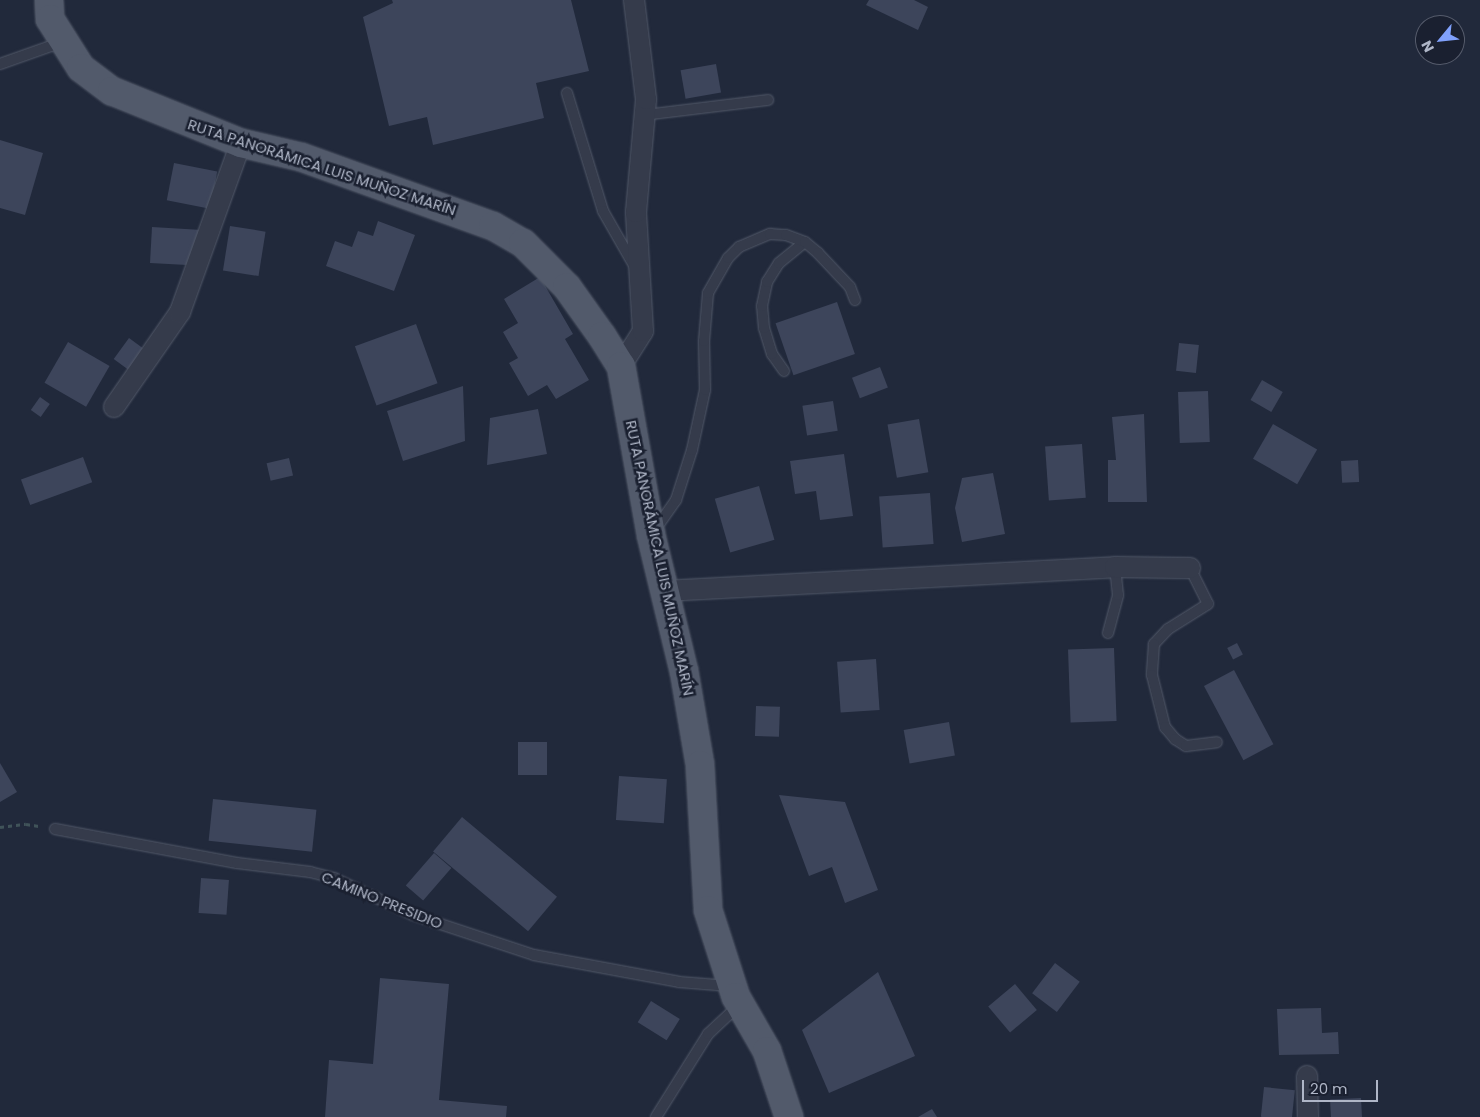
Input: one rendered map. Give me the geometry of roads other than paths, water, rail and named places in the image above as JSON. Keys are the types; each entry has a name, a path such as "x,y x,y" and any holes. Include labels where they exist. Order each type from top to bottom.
{"main road":[{"name":"RUTA PANORÁMICA LUIS MUÑOZ MARÍN","path":"49,0 50,19 63,42 81,68 112,91 241,143 301,157 442,206 524,243 567,287 621,366 651,535 684,671 700,765 708,910 736,996 767,1051 789,1117"}],"street":[{"path":"621,366 643,331 638,272 636,212 646,99 634,0"},
{"path":"114,407 180,312 241,143"},
{"path":"664,591 1115,567 1190,568"},
{"path":"1307,1076 1308,1117"}],"lane":[{"path":"0,64 63,42"},
{"path":"567,92 603,211 638,272"},
{"path":"644,115 768,100"},
{"path":"651,535 676,500 702,410 704,314 708,292 717,272 739,247 770,234 786,235 805,242 850,287 854,300"},
{"path":"784,371 772,354 764,328 762,306 767,282 779,264 805,242"},
{"path":"1108,633 1118,595 1115,567"},
{"path":"1190,568 1208,604 1168,628 1154,644 1152,675 1164,727 1175,739 1186,746 1217,742"},
{"name":"CAMINO PRESIDIO","path":"55,829 237,863 310,872 334,878 414,915 534,955 679,982 736,996"},
{"path":"656,1117 708,1034 736,996"}]}
